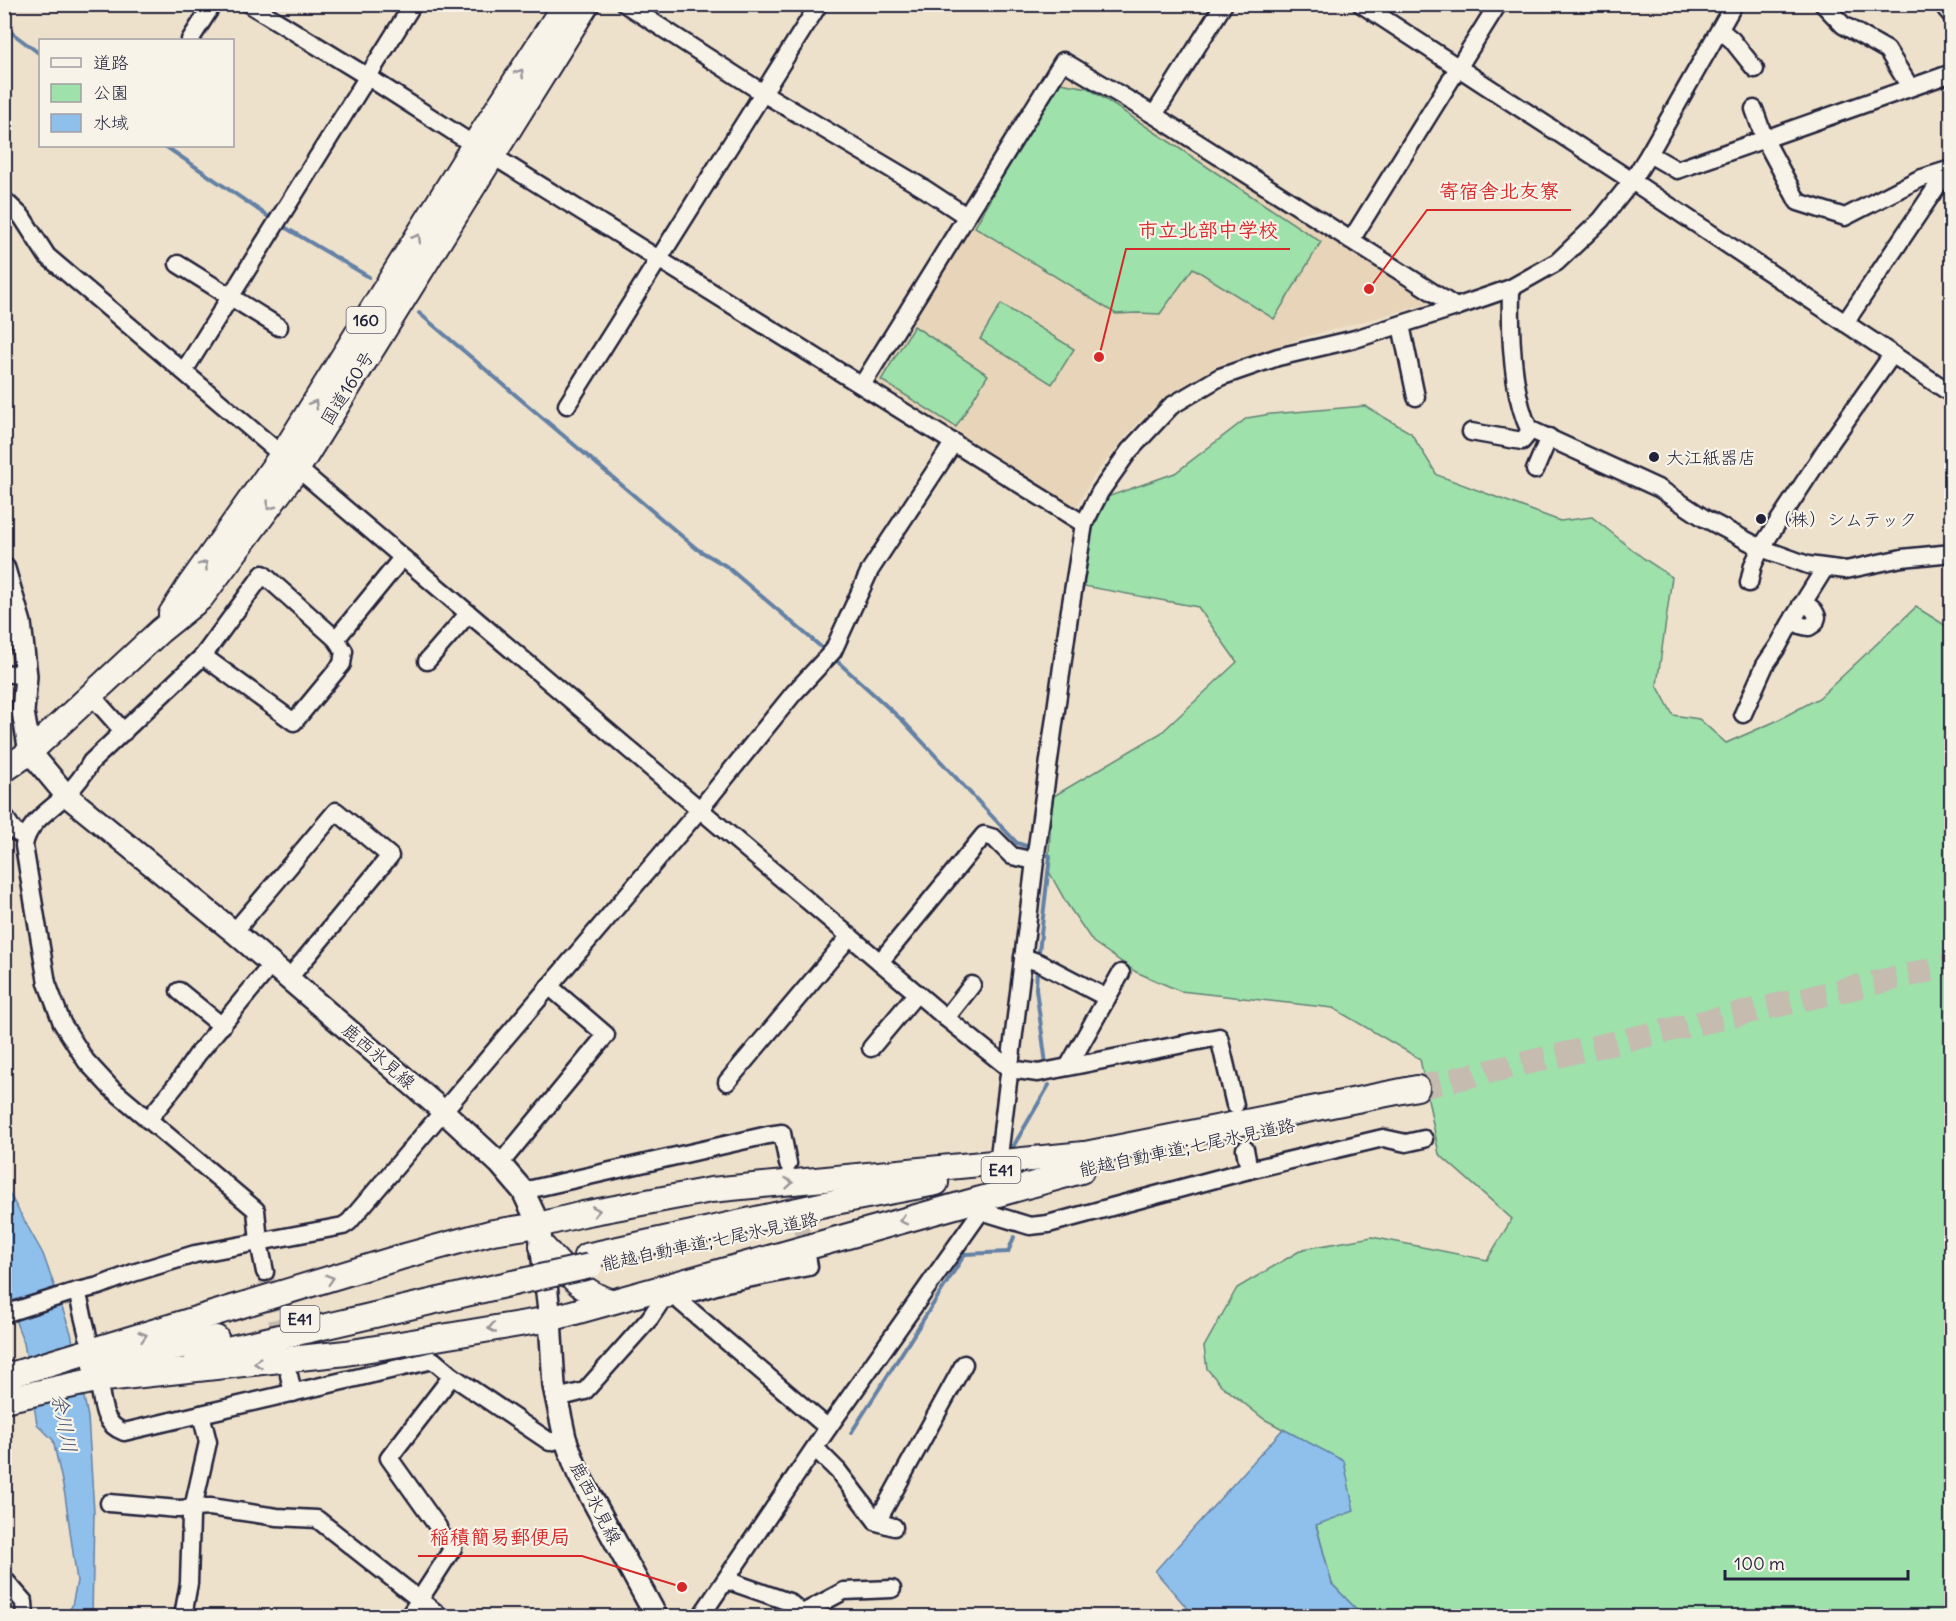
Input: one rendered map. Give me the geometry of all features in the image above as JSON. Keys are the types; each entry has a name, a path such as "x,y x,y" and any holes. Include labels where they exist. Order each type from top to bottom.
{"highway":[{"name":"国道160号","path":"4,770 30,752 160,631 189,586 290,462 483,150 565,4"},
{"name":"国道160号","path":"483,150 587,4"},
{"name":"能越自動車道;七尾氷見道路","path":"13,1386 92,1364 512,1278 830,1203 1083,1162 1418,1092"},
{"path":"92,1364 402,1257 493,1232 541,1236 582,1214 711,1190 1083,1162"},
{"path":"92,1364 346,1353 550,1319 1083,1162"},
{"path":"541,1236 586,1290 597,1298 610,1301"}],"main road":[{"path":"4,569 20,623 26,676 23,712 30,752"},
{"name":"鹿西氷見線","path":"30,752 66,795 289,978 443,1111 500,1164 523,1191 541,1236 557,1398 565,1438 578,1473 656,1617"}],"street":[{"path":"191,39 213,4"},
{"path":"249,4 1084,524"},
{"path":"184,371 413,4"},
{"path":"625,4 763,93 925,189 966,216"},
{"path":"567,405 819,4"},
{"path":"1154,115 1224,4"},
{"path":"1361,4 1460,67 1952,394"},
{"path":"1351,240 1498,4"},
{"path":"999,1156 1035,861 1069,616 1084,524 1100,492 1129,451 1171,406 1220,377 1278,357 1355,339 1456,308 1511,288 1557,262 1601,220 1632,181 1734,4"},
{"path":"1823,4 1843,25 1887,50 1910,87"},
{"path":"1949,5 1946,9 1952,16"},
{"path":"1720,30 1732,40 1755,69"},
{"path":"862,385 1063,61 1154,115 1456,308"},
{"path":"1649,154 1677,170 1952,73"},
{"path":"1754,110 1765,140 1798,202 1845,217 1919,179 1950,170"},
{"path":"1845,323 1950,170"},
{"path":"4,200 22,217 47,256 946,1018 1010,1069 1038,1073 1219,1037 1235,1106"},
{"path":"178,264 279,327"},
{"path":"1511,288 1510,310 1518,400 1522,415 1531,430 1660,489 1704,518 1761,548 1808,565 1846,570 1902,558 1952,553"},
{"path":"1401,325 1416,397"},
{"path":"1749,583 1753,565 1761,548 1826,449 1892,355"},
{"path":"1471,432 1522,441 1531,430"},
{"path":"1535,470 1549,438"},
{"path":"5,1314 195,1254 343,1226 349,1222 700,809 793,694 833,651 870,570 954,442"},
{"path":"336,639 402,558"},
{"path":"1743,714 1765,665 1825,568"},
{"path":"203,656 294,722 342,664 344,651 336,639 263,574 203,656 91,762 81,779 32,826 25,837 24,846 47,983 62,1023 86,1061 111,1088 255,1210 265,1272"},
{"path":"427,661 468,614"},
{"path":"4,673 26,676"},
{"path":"92,696 124,732"},
{"path":"234,932 336,811 390,856 289,978"},
{"path":"4,816 14,831 25,837"},
{"path":"880,962 984,835 994,838 1012,856 1035,861"},
{"path":"727,1082 850,936"},
{"path":"1023,957 1040,963 1107,998"},
{"path":"148,1120 272,964"},
{"path":"1068,1067 1121,973"},
{"path":"946,1018 972,985"},
{"path":"500,1164 606,1035 549,986"},
{"path":"179,991 222,1026"},
{"path":"871,1048 917,993"},
{"path":"523,1191 782,1133 788,1164"},
{"path":"701,1617 828,1428 982,1207 1030,1226 1048,1224 1249,1170 1383,1138 1406,1143 1424,1138"},
{"path":"1245,1149 1249,1170"},
{"path":"557,1398 585,1391 650,1318 662,1300 726,1283 809,1267 807,1256"},
{"path":"74,1292 107,1420 114,1428 124,1432 433,1360 452,1376 550,1442 565,1438"},
{"path":"676,1298 828,1428"},
{"path":"877,1522 964,1364"},
{"path":"289,1375 293,1394"},
{"path":"409,1617 453,1548 439,1532 438,1527 389,1458 452,1376"},
{"path":"183,1617 189,1583 192,1509 208,1442 201,1414"},
{"path":"815,1448 838,1470 877,1522 894,1527"},
{"path":"110,1503 178,1509 210,1507 277,1517 317,1519 440,1617"},
{"path":"4,1579 24,1602 26,1617"},
{"path":"726,1580 789,1602 800,1616 844,1591 891,1589"}],"shaded area":[{"path":"1065,68 1435,302 1302,338 1220,365 1189,382 1152,409 1129,433 1094,476 1075,510 870,383"}],"green space":[{"path":"1060,83 1088,88 1321,242 1274,319 1193,268 1160,314 1116,314 975,227 1004,174"},
{"path":"1001,304 1074,349 1052,384 980,339"},
{"path":"914,326 988,375 956,427 881,380"},
{"path":"1365,406 1411,433 1437,475 1560,521 1592,517 1643,558 1672,577 1657,685 1673,715 1699,719 1726,743 1774,722 1819,698 1916,607 1951,629 1951,1616 1363,1616 1332,1584 1316,1524 1344,1462 1264,1419 1221,1385 1207,1369 1204,1347 1237,1288 1303,1249 1372,1237 1487,1260 1512,1219 1439,1154 1420,1059 1333,1008 1180,991 1136,972 1093,942 1067,904 1048,870 1052,797 1161,733 1237,662 1198,607 1084,586 1091,533 1107,497 1175,473 1247,418"}],"water":[{"name":"余川川","path":"4,1184 43,1254 71,1333 88,1417 94,1512 92,1616 65,1616 72,1606 77,1581 65,1495 53,1440 37,1424 24,1343 5,1294"},
{"path":"1283,1429 1344,1461 1354,1511 1316,1525 1332,1584 1363,1616 1194,1616 1155,1571"}],"waterway":[{"path":"4,27 39,53"},
{"path":"166,147 269,217"},
{"path":"286,228 369,277"},
{"path":"419,313 697,549 726,566 821,647"},
{"path":"838,662 903,721 1017,843 1026,846"},
{"path":"1039,952 1050,856 1047,855"},
{"path":"1037,969 1036,989 1046,1064"},
{"path":"1010,1152 1049,1085"},
{"path":"851,1433 965,1254 1008,1252 1014,1237"}],"tunnel":[{"path":"1417,1088 1952,965"},
{"path":"984,1202 994,1179 999,1156"},
{"path":"790,1171 807,1256"},
{"path":"265,1272 282,1345"}],"place":[{"name":"寄宿舎北友寮","path":"1369,289"},
{"name":"市立北部中学校","path":"1099,357"},
{"name":"大江紙器店","path":"1654,457"},
{"name":"（株）シムテック","path":"1761,519"},
{"name":"稲積簡易郵便局","path":"682,1587"}]}
